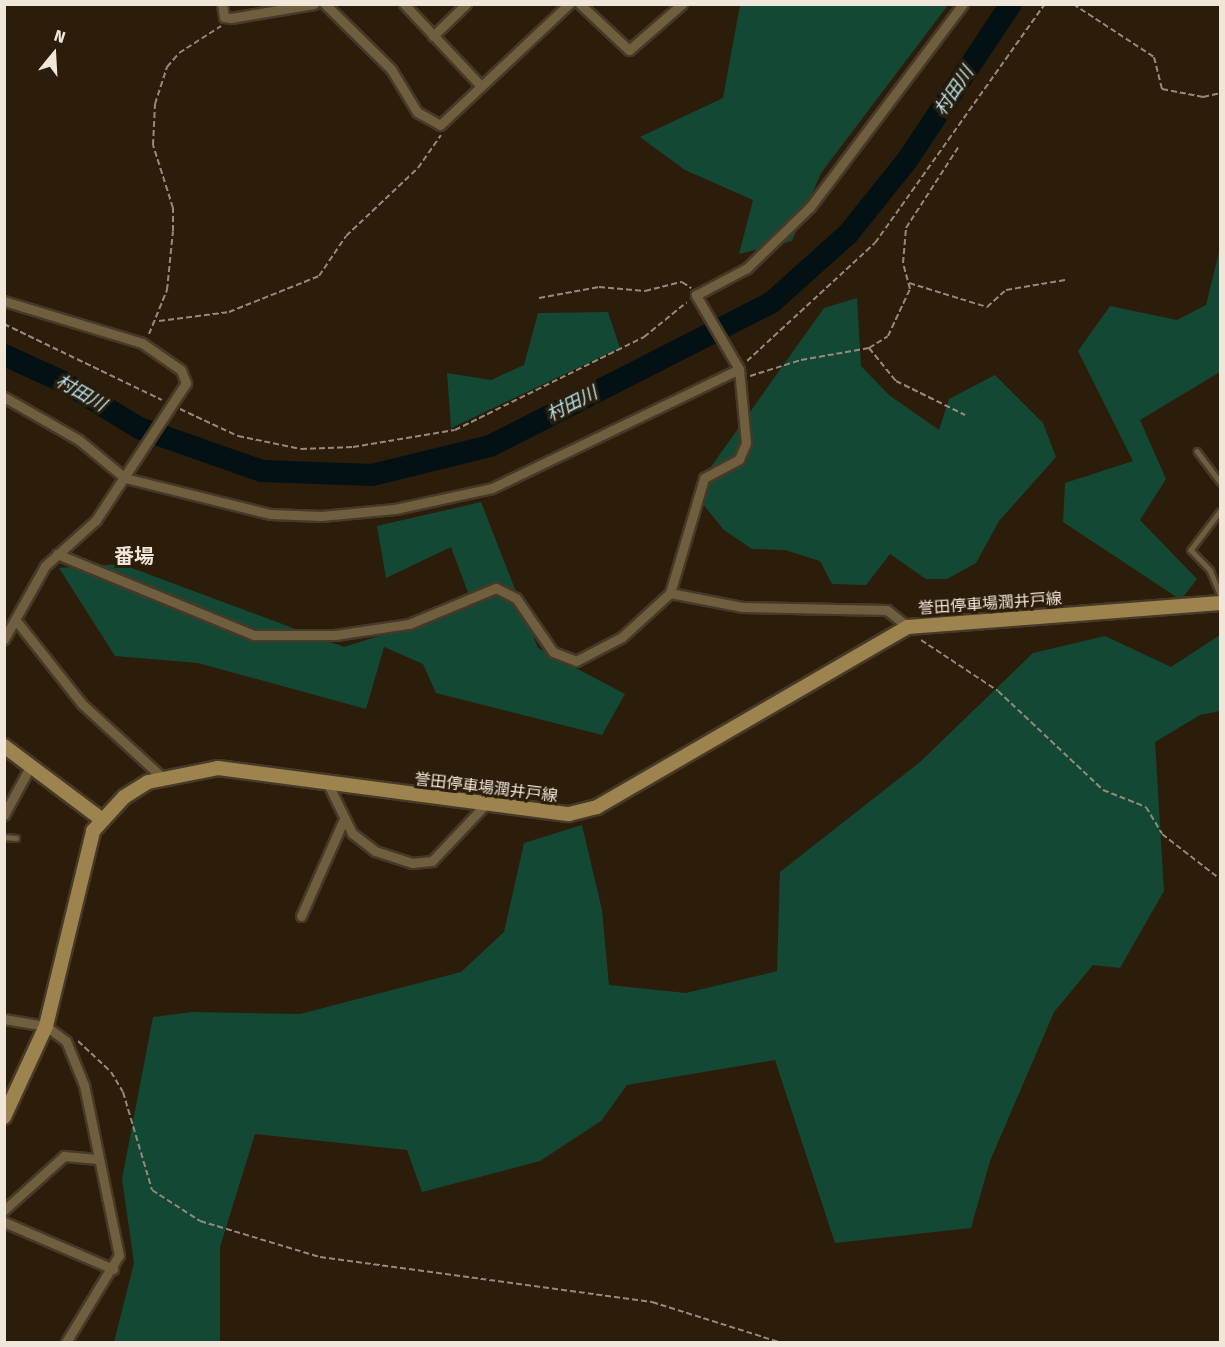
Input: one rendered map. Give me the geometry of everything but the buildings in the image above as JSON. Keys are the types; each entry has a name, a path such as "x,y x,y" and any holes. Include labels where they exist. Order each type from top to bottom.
{"main road":[{"name":"誉田停車場潤井戸線","path":"4,1117 46,1026 84,859 100,818 136,789 162,777 218,768 484,806 569,814 597,807 908,627 1221,603"},
{"path":"4,746 100,818"}],"street":[{"path":"222,4 224,17 314,4"},
{"path":"325,4 392,69 417,112 432,124 448,119 569,4"},
{"path":"404,4 481,87"},
{"path":"433,36 466,4"},
{"path":"580,4 629,50 682,4"},
{"path":"57,554 254,635 336,635 409,624 496,588 516,598 553,652 576,662 622,637 670,593 704,478 743,455 742,381 739,369 696,295 747,268 810,207 963,4"},
{"path":"4,301 142,343 181,370 186,383 96,520 45,566 18,623 4,639"},
{"path":"4,397 79,440 125,478 271,514 395,509 492,488 739,369"},
{"path":"670,593 742,607 886,610 908,627"},
{"path":"18,623 82,704 162,777"},
{"path":"4,815 30,766"},
{"path":"328,784 344,821 375,851 420,863 444,851 484,806"},
{"path":"301,916 344,821"},
{"path":"4,1019 46,1026 66,1041 84,1085 118,1255 113,1269 66,1342"},
{"path":"4,1210 64,1156 98,1160"},
{"path":"4,1222 113,1269"}],"lane":[{"path":"1197,451 1221,482"},
{"path":"1221,513 1191,550 1210,570 1221,593"},
{"path":"4,837 16,838"}],"path":[{"path":"739,369 875,243 1046,4"},
{"path":"1073,4 1154,57 1162,89 1203,97 1221,93"},
{"path":"142,343 159,321 174,231 173,208 153,145 155,104 167,67 185,49 213,36 224,17"},
{"path":"159,321 230,312 319,276 346,236 418,168 448,119"},
{"path":"742,381 801,360 869,348 888,336 909,283 903,263 906,228 959,146"},
{"path":"4,171 4,196"},
{"path":"909,283 987,307 1006,290 1065,280"},
{"path":"4,324 238,436 301,449 353,447 455,430 644,337 696,295 682,282 645,291 599,287 539,298"},
{"path":"869,348 896,381 965,415"},
{"path":"908,627 931,649 998,691 1103,790 1146,807 1162,834 1221,879"},
{"path":"66,1041 84,1044 123,1092 152,1190 200,1221 320,1257 652,1302 779,1342"}],"green space":[{"path":"740,5 948,5 821,173 792,241 739,254 753,200 685,170 640,137 723,98"},
{"path":"1220,248 1220,372 1140,420 1166,479 1140,520 1197,579 1181,600 1063,522 1065,483 1133,461 1078,351 1110,306 1177,320 1206,305"},
{"path":"857,298 861,366 889,395 939,430 949,399 995,375 1043,423 1056,457 999,521 976,563 947,579 926,579 890,554 866,585 832,584 820,561 785,550 752,549 724,530 693,492 824,308"},
{"path":"608,312 620,348 451,428 447,373 491,380 524,365 538,313"},
{"path":"481,502 538,648 625,694 602,735 436,693 423,664 384,647 366,709 198,663 115,656 59,568 121,564 344,647 473,606 451,547 386,578 377,526"},
{"path":"1220,635 1220,711 1200,715 1155,742 1164,891 1120,968 1093,965 1054,1012 990,1161 971,1228 835,1243 775,1060 627,1085 601,1121 540,1161 422,1192 407,1150 255,1134 220,1247 220,1342 114,1342 134,1263 122,1179 153,1017 192,1012 300,1014 461,972 504,932 524,843 582,825 602,910 609,985 686,993 777,971 780,872 920,762 1033,653 1105,636 1171,667"}],"waterway":[{"name":"村田川","path":"4,355 66,383 139,428 262,471 372,475 490,446 771,303 848,234 908,159 1011,4"}],"district":[{"name":"番場","path":"134,556"}]}
